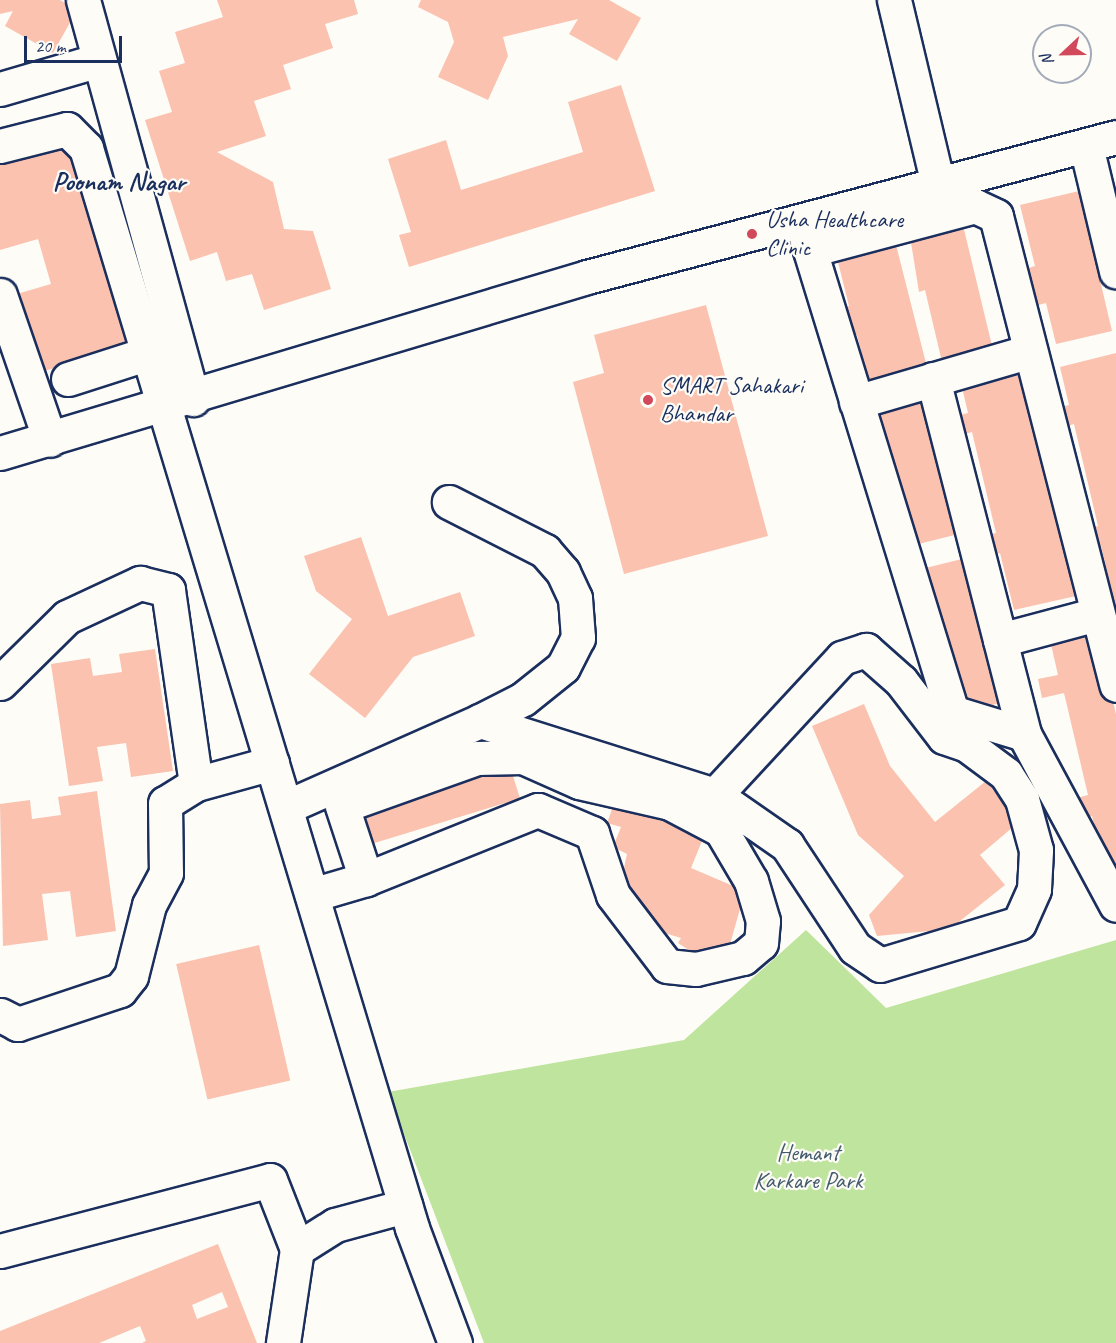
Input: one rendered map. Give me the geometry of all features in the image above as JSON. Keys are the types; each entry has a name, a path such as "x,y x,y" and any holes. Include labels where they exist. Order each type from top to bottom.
{"street":[{"path":"83,0 179,404 272,763 405,1206 455,1343"},
{"path":"894,0 938,185"},
{"path":"0,89 99,60"},
{"path":"0,146 57,129 80,139 149,353 179,404"},
{"path":"806,235 938,185 1101,142 1116,272"},
{"path":"0,453 179,404 587,278 806,235 975,206 987,208 999,223 1116,685"},
{"path":"806,235 952,712 1023,734"},
{"path":"0,296 50,440"},
{"path":"856,402 1030,351"},
{"path":"68,379 149,353"},
{"path":"933,379 1023,734 1115,902"},
{"path":"286,807 480,721 523,699 563,667 578,638 575,598 544,551 449,502"},
{"path":"0,683 67,616 140,583 168,590 196,784"},
{"path":"1000,640 1097,614"},
{"path":"480,721 715,795 787,845 855,948 880,965 1019,923 1034,889 1036,850 1022,799 1006,774 967,745 944,737 901,681 866,650 842,658 715,795"},
{"path":"312,895 366,879 538,810 592,833 613,895 667,966 696,969 743,958 761,943 763,921 751,881 721,830 670,803 579,782 523,757 477,758 342,806 366,879"},
{"path":"0,1016 18,1024 120,990 131,976 149,906 166,873 165,803 196,784 272,763"},
{"path":"0,1251 270,1180 297,1250 283,1343"},
{"path":"297,1250 335,1225 405,1206"}],"green space":[{"name":"Hemant Karkare Park","path":"806,930 886,1008 1116,940 1116,1343 484,1343 388,1092 684,1040"}],"building":[{"path":"0,0 60,0 77,10 53,53 5,26 13,11 0,14"},
{"path":"217,0 354,0 358,14 325,24 333,48 283,65 291,89 254,101 266,136 217,152 273,182 284,229 313,231 331,289 264,310 252,274 226,281 217,252 190,261 145,120 172,112 159,71 185,63 175,32 223,17"},
{"path":"421,0 609,0 641,18 617,61 569,34 578,19 503,37 508,56 488,100 438,77 454,42 448,22 418,7"},
{"path":"621,85 655,191 409,267 399,235 411,232 388,159 446,140 461,190 583,152 568,102"},
{"path":"72,136 134,345 34,374 10,296 51,284 38,239 0,250 0,158"},
{"path":"1079,191 1112,331 1056,344 1046,303 1034,306 1025,269 1035,266 1020,205"},
{"path":"961,217 994,354 943,366 925,290 919,292 909,230"},
{"path":"893,233 929,375 871,390 857,335 847,338 840,309 849,306 834,246"},
{"path":"706,305 768,536 624,574 573,382 604,373 594,335"},
{"path":"1116,353 1115,606 1101,546 1087,549 1082,530 1098,526 1074,424 1058,429 1054,409 1069,405 1060,367"},
{"path":"1020,359 1076,596 1014,610 1000,553 985,556 981,537 996,533 972,432 957,436 952,417 968,413 959,374"},
{"path":"932,389 968,532 909,546 874,404"},
{"path":"361,537 388,616 460,592 475,636 413,657 365,718 309,674 352,619 316,591 304,556"},
{"path":"974,556 1010,701 958,714 922,569"},
{"path":"1096,629 1116,714 1116,869 1106,872 1092,816 1074,820 1069,800 1088,795 1064,693 1042,698 1038,679 1058,675 1050,640"},
{"path":"155,649 173,771 131,777 126,743 97,747 103,781 69,786 51,664 90,658 93,676 122,672 119,654"},
{"path":"864,704 890,766 935,822 986,781 1019,822 980,855 1005,885 950,929 877,936 869,915 904,876 858,835 812,726"},
{"path":"510,766 520,799 357,848 347,816"},
{"path":"97,791 116,931 76,937 70,891 42,894 48,940 3,946 0,804 30,800 32,819 61,815 58,797"},
{"path":"614,804 704,836 691,868 745,891 729,948 703,959 678,943 681,938 658,931 652,914 646,915 621,882 627,854 613,847 621,827 607,823"},
{"path":"259,945 290,1080 207,1100 176,964"},
{"path":"218,1244 257,1343 142,1343 146,1341 140,1326 99,1343 0,1343 0,1331","holes":["222,1292 228,1307 197,1319 192,1305"]}],"place":[{"name":"Usha Healthcare Clinic","path":"752,234"},
{"name":"SMART Sahakari Bhandar","path":"648,400"}],"district":[{"name":"Poonam Nagar","path":"119,182"}]}
